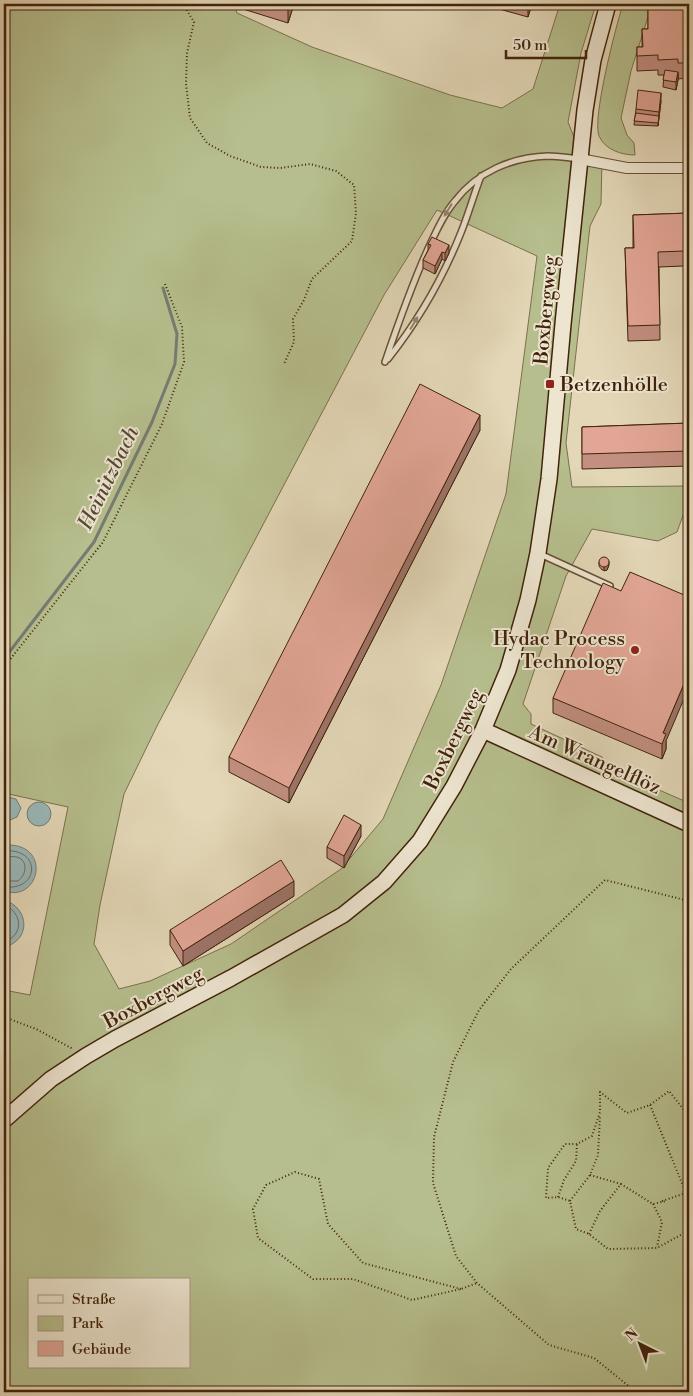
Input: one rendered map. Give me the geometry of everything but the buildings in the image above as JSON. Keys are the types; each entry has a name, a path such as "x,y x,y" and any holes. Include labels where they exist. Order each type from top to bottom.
{"street":[{"name":"Boxbergweg","path":"4,1120 51,1079 86,1056 343,915 384,882 420,842 454,786 483,730 508,670 528,600 538,553 549,479 580,159 593,60 608,4"},
{"path":"580,159 627,168 689,168"},
{"name":"Am Wrangelflöz","path":"483,730 689,824"}],"lane":[{"path":"482,176 462,231 432,291 406,336 385,362 414,282 445,215 469,184 482,176 513,161 548,156 580,159"},
{"path":"538,553 610,586"}],"path":[{"path":"183,4 194,22 187,53 186,84 190,118 207,142 230,156 261,167 280,168 310,164 336,171 354,185 356,213 352,241 312,279 304,300 293,319 294,342 284,364"},
{"path":"4,667 103,542 162,424 184,362 182,327 165,284"},
{"path":"636,1392 594,1358 549,1345 477,1283 456,1256 433,1183 434,1136 453,1062 479,1010 511,969 605,880 689,901"},
{"path":"4,1017 36,1029 86,1056"},
{"path":"570,1201 590,1175 598,1155 600,1092 627,1113 650,1105 670,1091 684,1110 689,1126"},
{"path":"570,1201 576,1228 589,1234 608,1249 657,1248 686,1232 686,1193 650,1105"},
{"path":"570,1201 558,1197 546,1198 548,1168 565,1144 577,1144 592,1136 600,1112"},
{"path":"558,1197 564,1180 576,1161 577,1144"},
{"path":"461,1289 363,1263 328,1224 319,1179 294,1172 266,1185 253,1209 258,1238 313,1279 354,1279 412,1300 461,1289 477,1283"},
{"path":"590,1175 621,1184 653,1204 662,1222 657,1248"},
{"path":"589,1234 600,1211 621,1184"},
{"path":"653,1204 686,1193"},
{"path":"653,1204 666,1201"}],"green space":[{"path":"4,4 234,4 237,13 312,47 450,95 502,108 533,89 560,4 596,4 581,53 568,122 583,160 602,161 601,204 590,226 566,443 572,487 689,486 689,509 685,510 677,532 658,541 592,529 566,576 523,704 531,714 531,724 602,757 611,769 689,803 689,1392 4,1392 4,990 30,995 68,807 4,793","holes":["437,210 537,256 506,494 441,685 383,819 341,869 231,944 150,981 119,989 94,944 100,905 124,794 157,726 384,295"]},
{"path":"623,4 652,4 631,71 621,118 627,135 634,143 635,155 619,153 605,145 599,136 598,126 606,72"}],"water":[{"path":"4,798 16,799 21,808 17,817 10,820 4,819"},
{"path":"39,802 47,806 51,814 47,822 39,826 31,822 27,814 31,806"},
{"path":"9,845 23,848 31,854 36,863 36,873 32,882 26,889 16,893 4,891 4,847"},
{"path":"4,900 13,904 19,910 24,924 23,932 19,938 13,944 4,947"}],"waterway":[{"name":"Heinitzbach","path":"4,659 94,542 152,422 175,364 177,334 163,288"}],"place":[{"name":"Betzenhölle","path":"550,384"},
{"name":"Hydac Process Technology","path":"635,650"}]}
